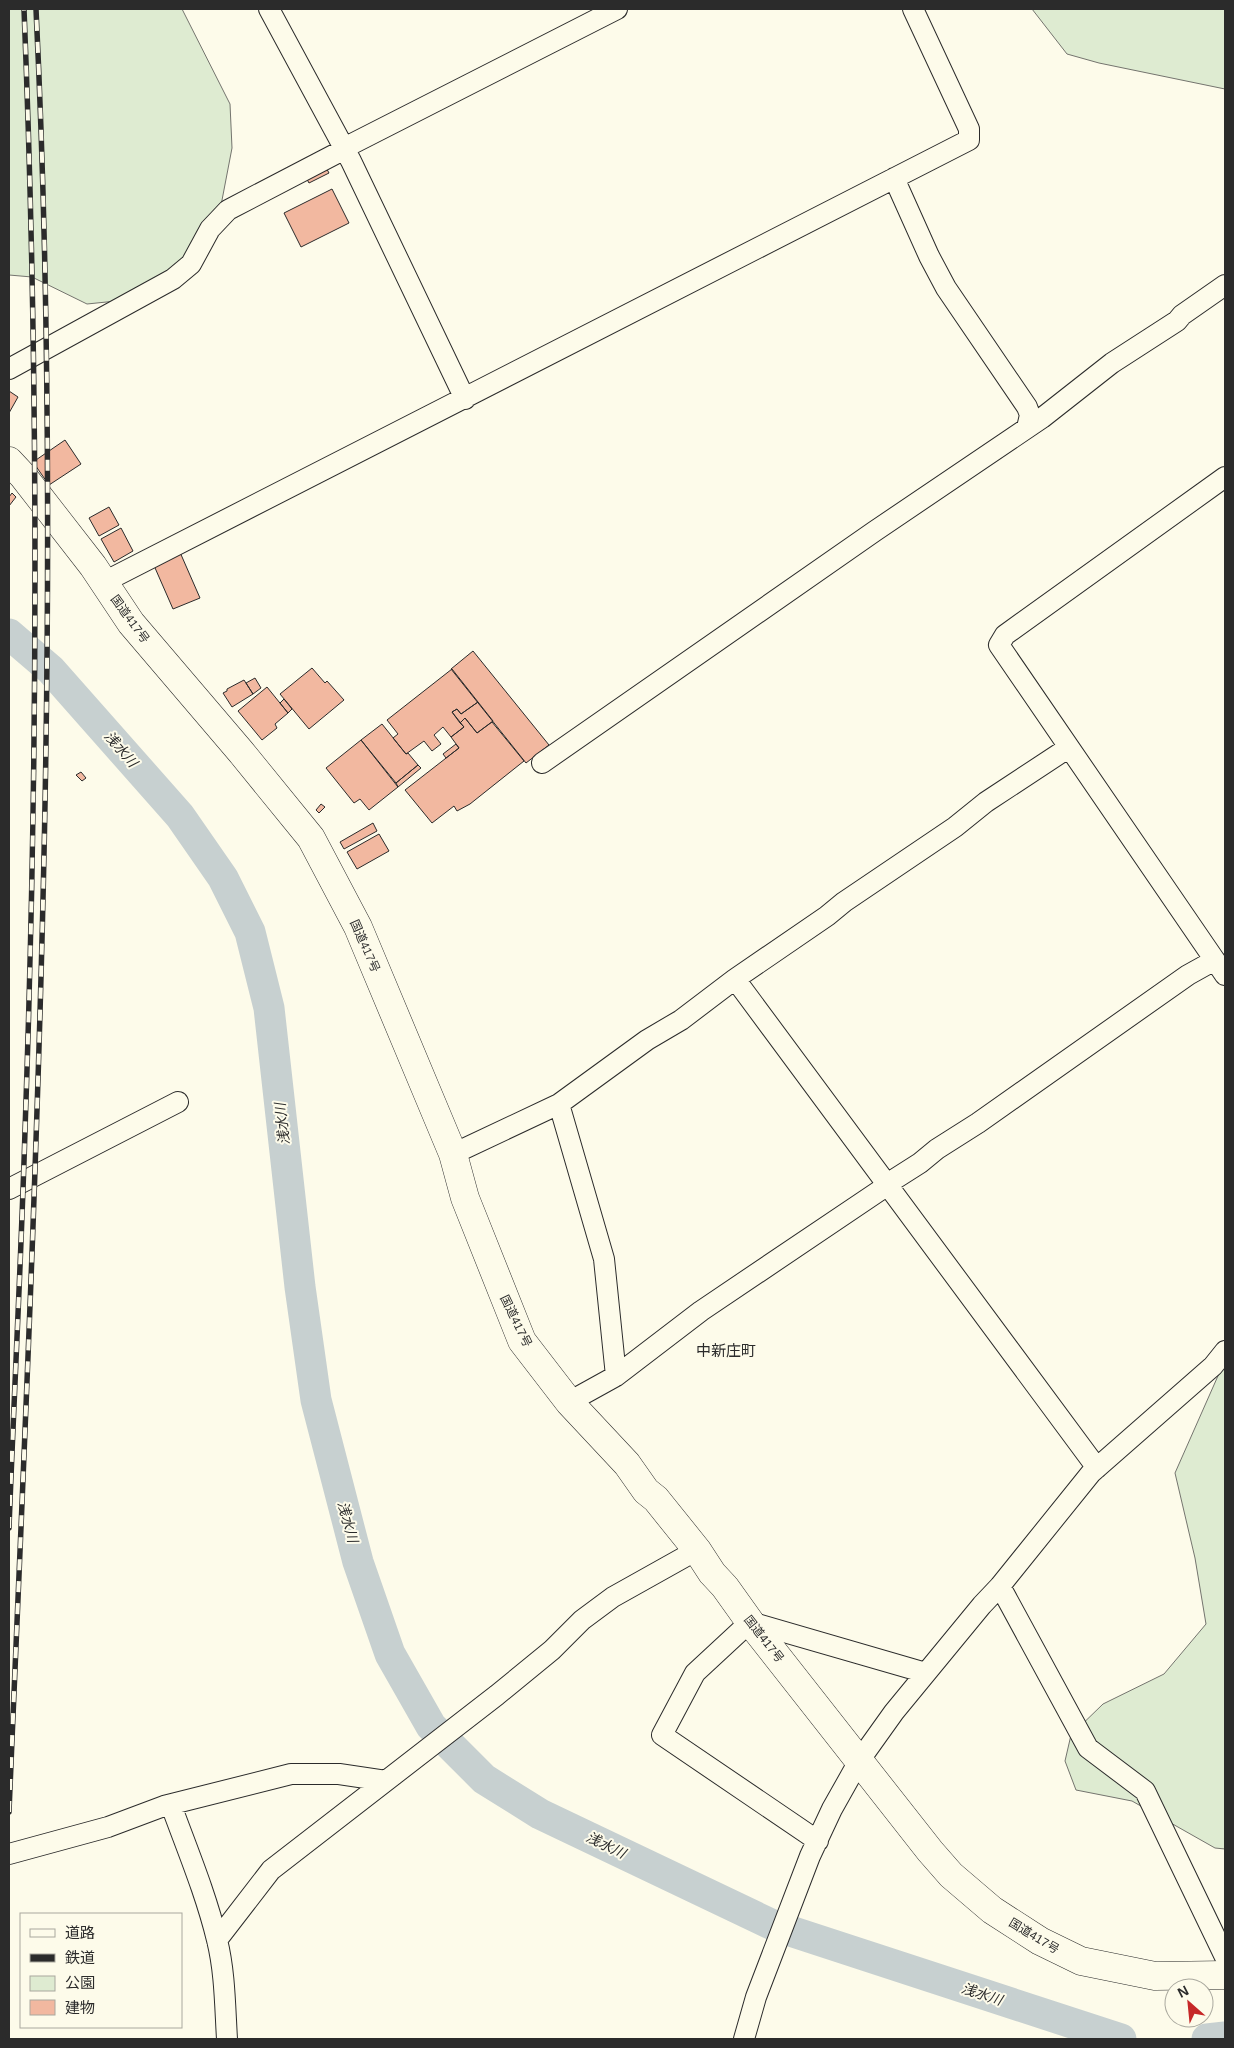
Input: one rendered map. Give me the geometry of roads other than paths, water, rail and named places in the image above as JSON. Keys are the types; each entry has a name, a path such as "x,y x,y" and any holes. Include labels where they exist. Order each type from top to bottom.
{"highway":[{"name":"国道417号","path":"9,461 23,476 104,582 131,623 311,838 358,927 453,1154 465,1198 522,1341 569,1402 627,1464 646,1491 656,1499 859,1761 951,1875 992,1910 1040,1941 1081,1961 1155,1976 1225,1975"}],"street":[{"path":"269,9 344,148 465,398"},
{"path":"9,369 173,279 191,264 210,229 228,210 344,148 617,9"},
{"path":"104,582 969,140 969,129 913,9"},
{"path":"894,178 929,256 946,288 1027,407 1030,415 1027,428"},
{"path":"542,763 875,531 1027,428 1112,363 1176,321 1225,285"},
{"path":"569,1402 616,1376 701,1311 879,1191 886,1184 920,1163 936,1149 978,1122 1188,975 1220,967 999,645 1005,635 1225,477"},
{"path":"453,1154 559,1104 647,1040 681,1020 735,979 827,916 844,902 955,827 986,802 1068,748"},
{"path":"735,979 1097,1468"},
{"path":"9,1189 178,1102"},
{"path":"559,1104 604,1259 616,1376"},
{"path":"744,2039 756,1997 814,1849 832,1809 859,1761 894,1712 982,1605 1000,1586 1091,1473 1214,1366 1225,1351"},
{"path":"217,1940 271,1870 497,1695 552,1650 582,1620 613,1597 697,1550"},
{"path":"1000,1586 1088,1748 1145,1791 1225,1957"},
{"path":"814,1849 662,1735 695,1674 750,1622 926,1673"},
{"path":"9,1854 108,1827 171,1805 291,1774 339,1774 386,1781"},
{"path":"171,1805 217,1940 222,1972 227,2039"}],"waterway":[{"name":"浅水川","path":"9,634 51,670 180,816 223,878 250,932 269,1008 300,1287 316,1400 358,1562 390,1654 431,1726 484,1779 540,1814 775,1926 1121,2039"},
{"name":"浅水川","path":"1207,2039 1225,2037"}],"railway":[{"path":"9,1528 22,1230 34,710 34,429 29,149 24,9"},
{"path":"9,1812 36,1136 47,685 48,460 44,234 36,9"}],"district":[{"name":"中新庄町","path":"726,1351"}]}
